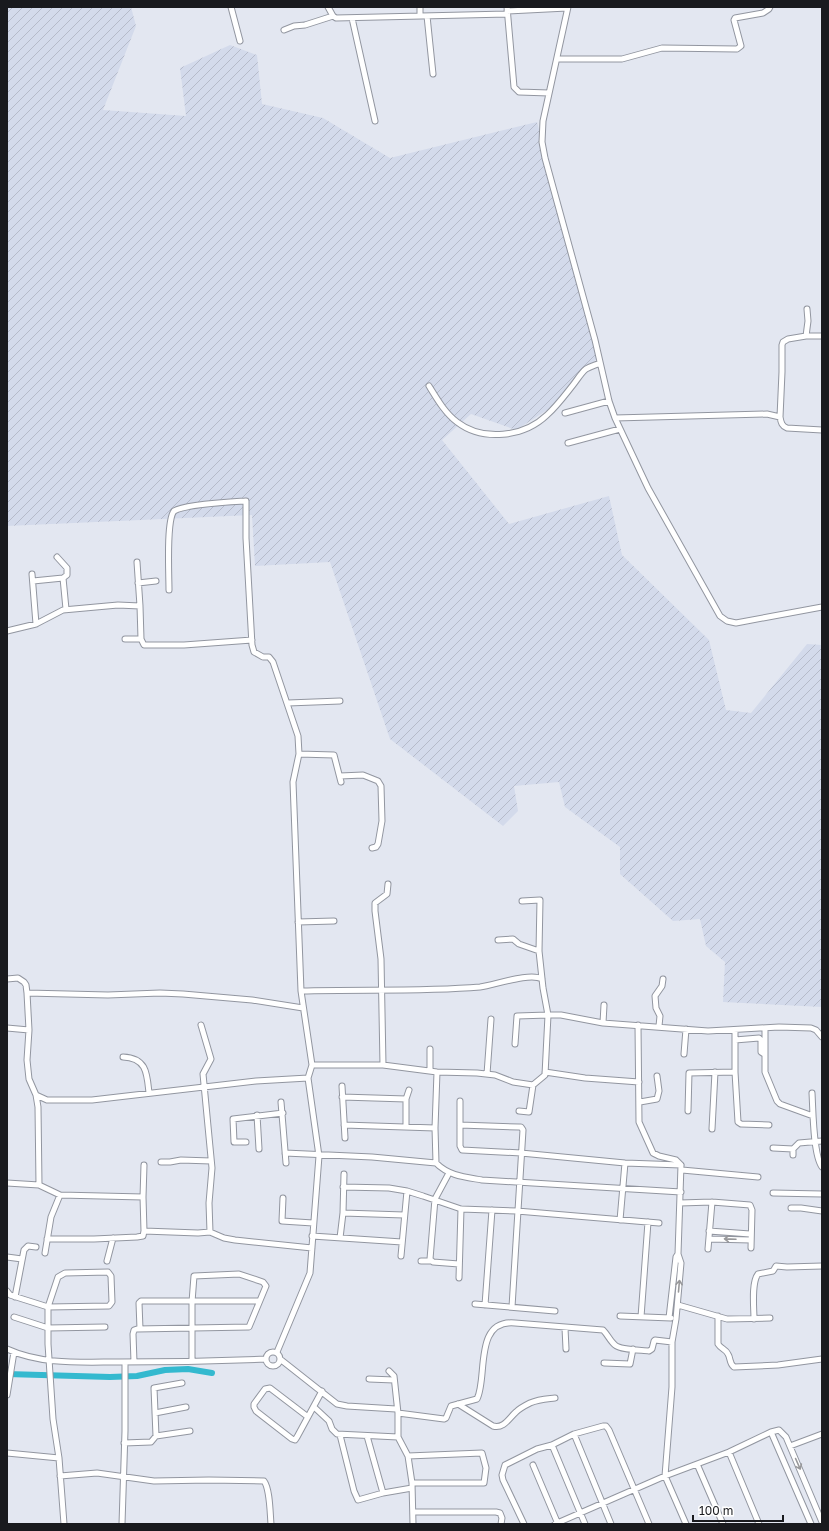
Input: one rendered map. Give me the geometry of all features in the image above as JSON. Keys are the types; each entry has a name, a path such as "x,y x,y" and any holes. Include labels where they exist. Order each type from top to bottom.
{"street":[{"path":"231,7 240,41"},
{"path":"328,7 332,16"},
{"path":"420,7 420,16"},
{"path":"557,60 622,58 662,48 737,50 741,46 734,20 735,18 763,13 770,7"},
{"path":"284,30 332,16 336,18 426,16 507,10 567,8 543,120 542,142 544,158 595,340 609,400 615,418 648,488 720,616 727,622 736,623 822,607"},
{"path":"507,10 514,87 518,92 549,93"},
{"path":"426,16 433,74"},
{"path":"352,18 375,121"},
{"path":"806,336 808,328 807,309"},
{"path":"822,336 806,336 788,339 783,342 780,418 781,422 787,428 822,430"},
{"path":"429,386 445,411 458,423 479,432 508,435 525,429 547,416 585,370 600,363"},
{"path":"565,414 609,400"},
{"path":"615,418 767,414 780,418"},
{"path":"568,443 620,429"},
{"path":"169,590 169,538 171,518 174,511 188,507 246,501 246,538 252,645 254,652 269,657 273,662 298,736 299,754 293,782 301,991 312,1065 308,1078 319,1156 310,1273 277,1352 280,1359 337,1404 397,1411 444,1419 446,1418 451,1406 475,1401 479,1397 486,1342 491,1333 499,1326 509,1322 565,1328 603,1330 615,1346 620,1348 649,1351 652,1349 654,1341 672,1342"},
{"path":"33,581 63,578 67,575 67,568 57,557"},
{"path":"137,562 142,639 144,645 184,645 252,640"},
{"path":"32,574 36,624"},
{"path":"63,578 66,609"},
{"path":"138,583 156,581"},
{"path":"7,631 36,624 66,609 118,605 140,606"},
{"path":"125,639 142,639"},
{"path":"288,703 340,701"},
{"path":"299,754 334,756 341,782"},
{"path":"340,776 363,775 378,781 381,786 382,821 378,844 376,848 372,848"},
{"path":"383,1065 381,959 375,911 376,901 387,894 388,884"},
{"path":"519,1111 529,1111 533,1085 545,1075 548,1015 539,951 540,900 522,901"},
{"path":"298,922 334,921"},
{"path":"498,940 513,940 519,944 539,951"},
{"path":"301,991 428,991 482,986 526,978 536,977 542,979"},
{"path":"7,978 21,979 26,985 28,993 29,1030 27,1060 31,1086 36,1096 38,1107 40,1185"},
{"path":"659,1026 660,1016 656,1008 655,996 662,986 663,979"},
{"path":"28,993 108,995 160,993 183,994 252,1000 303,1008"},
{"path":"603,1023 604,1005"},
{"path":"515,1044 517,1016 548,1015 561,1015 603,1023 659,1026 708,1031 765,1028 811,1028 816,1030 822,1037"},
{"path":"487,1074 491,1019"},
{"path":"201,1026 211,1059 203,1074 211,1161 210,1232"},
{"path":"638,1026 640,1102 639,1122 652,1152 659,1156 676,1160 681,1167 678,1254 676,1258 669,1318"},
{"path":"7,1028 29,1030"},
{"path":"765,1028 765,1072 777,1101 780,1104 813,1116"},
{"path":"684,1054 686,1029"},
{"path":"735,1030 735,1072 739,1124 769,1125"},
{"path":"735,1040 759,1038 761,1040 762,1053 765,1054"},
{"path":"430,1049 430,1071"},
{"path":"123,1057 137,1059 142,1064 147,1075 149,1093"},
{"path":"312,1065 383,1065 437,1072 487,1074 495,1075 513,1082 533,1085"},
{"path":"436,1163 435,1128 437,1072"},
{"path":"545,1072 585,1078 639,1082"},
{"path":"712,1129 715,1072"},
{"path":"688,1111 689,1073 735,1072"},
{"path":"640,1102 657,1099 657,1076"},
{"path":"36,1096 47,1100 92,1100 256,1081 308,1078"},
{"path":"342,1086 345,1138"},
{"path":"406,1127 406,1099 409,1090"},
{"path":"812,1093 815,1142 818,1159 822,1167"},
{"path":"342,1097 406,1099"},
{"path":"282,1102 284,1153 286,1163"},
{"path":"460,1102 460,1146 462,1150 521,1153 681,1167 758,1177"},
{"path":"246,1142 234,1142 233,1119 283,1113"},
{"path":"257,1115 259,1149"},
{"path":"344,1125 435,1128"},
{"path":"460,1125 521,1127 523,1130 512,1307"},
{"path":"793,1155 793,1149 799,1143 822,1141"},
{"path":"773,1148 793,1149"},
{"path":"284,1153 319,1156 372,1157 436,1163 449,1173 482,1180 681,1192"},
{"path":"161,1162 181,1160 211,1161"},
{"path":"620,1220 625,1163"},
{"path":"47,1238 113,1238 143,1236 144,1166"},
{"path":"431,1261 435,1199 449,1173"},
{"path":"340,1238 343,1212 344,1174"},
{"path":"7,1184 40,1185 60,1195 144,1197"},
{"path":"343,1187 389,1188 435,1199 461,1209 517,1211 659,1223"},
{"path":"401,1256 407,1192"},
{"path":"773,1193 822,1194"},
{"path":"45,1253 51,1217 60,1195"},
{"path":"283,1198 282,1221 314,1223"},
{"path":"680,1203 712,1202 750,1205 752,1210 751,1248"},
{"path":"708,1249 712,1202"},
{"path":"791,1208 822,1211"},
{"path":"459,1278 461,1209"},
{"path":"485,1305 492,1210"},
{"path":"343,1212 404,1215"},
{"path":"641,1317 648,1222"},
{"path":"144,1231 210,1232 224,1238 235,1240 312,1248"},
{"path":"709,1231 751,1237"},
{"path":"312,1236 402,1242"},
{"path":"709,1238 751,1237"},
{"path":"107,1261 113,1238"},
{"path":"15,1297 22,1258 26,1247 36,1247"},
{"path":"678,1254 681,1262 678,1305 672,1342 672,1387 665,1476 686,1524"},
{"path":"7,1257 22,1258"},
{"path":"421,1261 459,1264"},
{"path":"754,1319 754,1296 756,1277 758,1274 773,1271 776,1266 822,1266"},
{"path":"7,1291 10,1295 15,1297 48,1307 111,1305 110,1274 108,1272 65,1273 60,1275 48,1307 48,1360 53,1419 59,1458 64,1524"},
{"path":"134,1362 134,1330 192,1327 249,1327 266,1286 265,1283 239,1274 196,1275 193,1280 192,1302 192,1327 192,1361"},
{"path":"140,1329 141,1301 259,1301"},
{"path":"475,1304 555,1311"},
{"path":"678,1305 733,1320 770,1318"},
{"path":"620,1316 676,1319"},
{"path":"718,1316 718,1344 728,1354 730,1363 734,1367 778,1365 822,1359"},
{"path":"14,1317 48,1328 105,1327"},
{"path":"565,1328 566,1349"},
{"path":"7,1349 48,1360 72,1362 266,1359"},
{"path":"604,1363 630,1364 633,1349"},
{"path":"7,1395 7,1387 14,1352"},
{"path":"277,1352 269,1352 266,1359 267,1364 272,1366 277,1365 280,1359"},
{"path":"122,1524 125,1362"},
{"path":"389,1371 394,1376 398,1437 408,1456 414,1512 413,1524"},
{"path":"369,1379 394,1380"},
{"path":"156,1436 154,1388 182,1384"},
{"path":"308,1417 270,1388 265,1389 254,1404 256,1411 293,1440 297,1437 314,1407 322,1391"},
{"path":"458,1404 493,1426 498,1427 503,1425 517,1411 529,1404 541,1399 556,1398"},
{"path":"314,1407 329,1421 334,1431 340,1435 398,1437"},
{"path":"155,1413 186,1408"},
{"path":"524,1524 502,1475 505,1465 537,1449 552,1445 574,1434 601,1426 606,1426 609,1430 649,1524"},
{"path":"533,1465 557,1524 665,1476 729,1452 771,1432 779,1430 783,1433 790,1446 822,1522"},
{"path":"124,1443 151,1442 156,1436 190,1431"},
{"path":"771,1432 811,1524"},
{"path":"574,1434 611,1524"},
{"path":"790,1446 822,1434"},
{"path":"340,1435 354,1491 358,1500 412,1486 484,1483 486,1468 482,1453 408,1456"},
{"path":"367,1436 383,1493"},
{"path":"552,1445 585,1524"},
{"path":"729,1452 759,1524"},
{"path":"7,1453 59,1458"},
{"path":"698,1464 723,1524"},
{"path":"60,1476 97,1473 161,1481 264,1481 266,1483 269,1501 271,1524"},
{"path":"414,1512 496,1512 500,1513 501,1524"}],"shaded area":[{"path":"7,7 131,7 136,26 103,110 186,116 180,68 230,45 257,55 262,104 323,118 390,158 537,122 599,356 555,405 516,430 471,414 442,440 509,524 609,496 622,555 709,640 726,710 751,713 807,644 822,645 822,1007 723,1002 725,962 706,946 700,919 673,921 620,874 620,847 565,807 559,782 514,786 518,811 503,826 390,739 330,562 255,566 252,515 7,526"}],"waterway":[{"path":"7,1374 110,1377 137,1376 165,1370 188,1369 212,1373"}]}
